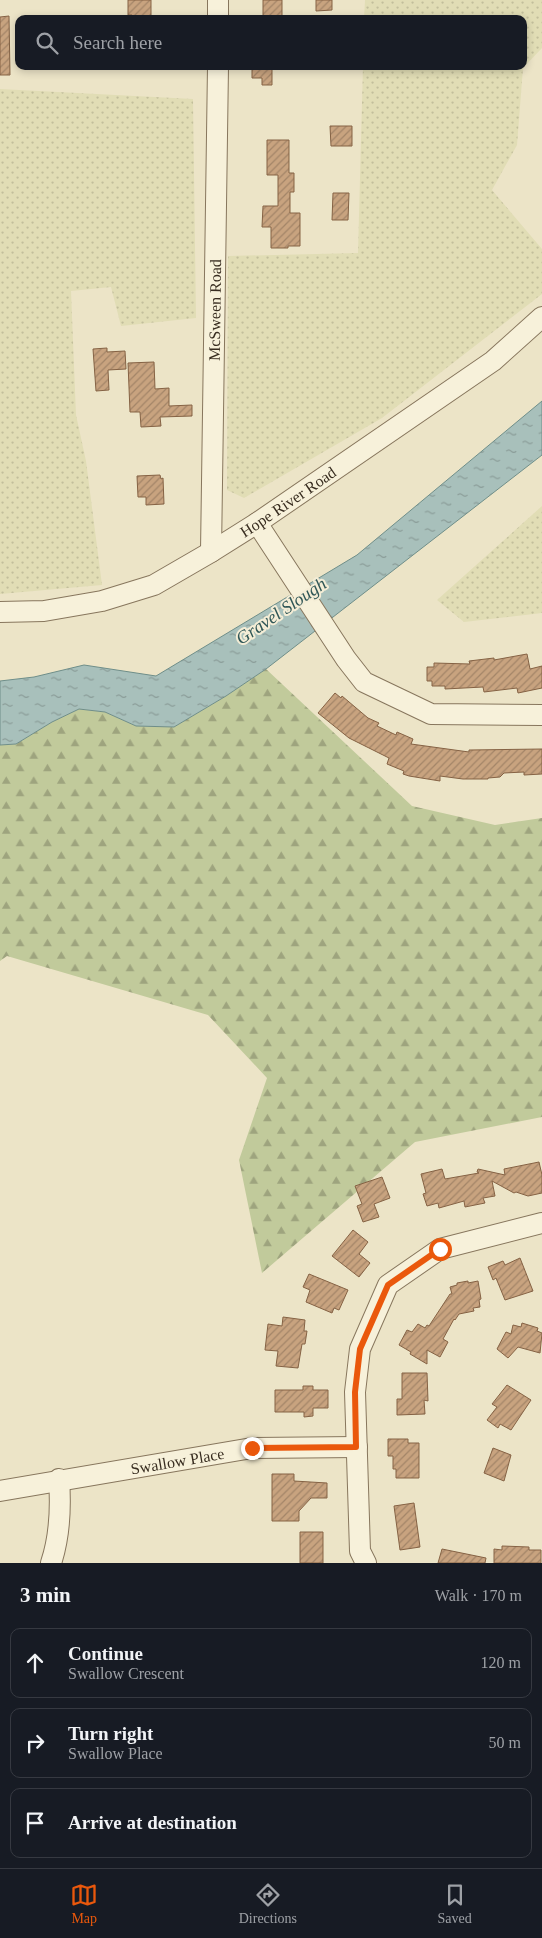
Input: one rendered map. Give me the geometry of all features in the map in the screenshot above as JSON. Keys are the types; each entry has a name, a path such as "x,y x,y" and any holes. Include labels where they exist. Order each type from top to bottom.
{"street":[{"path":"218,0 218,15"},
{"name":"McSween Road","path":"211,552 218,70"},
{"name":"Hope River Road","path":"0,612 44,611 102,601 154,585 257,523 493,361 542,317"},
{"path":"257,523 346,659 364,682 431,714 542,715"},
{"path":"366,1563 360,1551 355,1392 360,1349 388,1285 440,1249 542,1223"},
{"name":"Swallow Place","path":"0,1491 59,1479 252,1448 356,1447"},
{"path":"51,1563 61,1506 59,1479"}],"shaded area":[{"path":"365,0 542,0 542,48 527,64 527,15 364,15"},
{"path":"363,70 523,70 517,145 492,190 542,249 542,294 382,418 244,498 227,490 228,256 358,253"},
{"path":"0,89 193,99 196,318 121,326 111,287 71,291 76,415 86,461 102,585 0,594"},
{"path":"542,506 542,613 464,622 437,600"}],"green space":[{"path":"266,669 412,806 495,825 542,818 542,1117 415,1142 262,1273 239,1160 267,1078 208,1015 7,956 0,961 0,745 16,744 52,722 79,709 105,712 136,726 174,727 226,696"}],"water":[{"name":"Gravel Slough","path":"542,401 542,455 266,669 226,696 174,727 136,726 105,712 79,709 52,722 16,744 0,745 0,681 34,677 84,665 156,676 357,555"}],"building":[{"path":"128,0 151,0 151,15 128,15"},
{"path":"263,0 282,0 282,15 263,15"},
{"path":"316,0 332,0 332,10 316,11"},
{"path":"9,16 10,75 0,75 0,17"},
{"path":"252,70 272,70 272,85 262,85 262,78 252,78"},
{"path":"330,126 352,126 352,146 331,146"},
{"path":"267,140 289,140 289,173 294,173 294,192 290,192 290,213 300,213 300,246 271,248 271,227 262,227 263,206 278,206 278,175 267,175"},
{"path":"333,193 349,193 348,220 332,220"},
{"path":"107,348 107,352 125,351 126,369 108,370 109,390 96,391 93,349"},
{"path":"154,362 155,389 169,388 169,406 192,405 192,416 160,417 161,426 141,427 140,412 130,412 128,363"},
{"path":"160,475 161,479 163,478 164,504 146,505 146,497 138,497 137,476"},
{"path":"527,654 530,669 542,666 542,688 518,693 517,688 484,692 483,687 445,689 445,686 432,686 432,681 427,681 427,667 434,667 434,663 470,664 469,661 494,658 494,660"},
{"path":"335,693 341,698 342,696 368,718 379,723 377,726 396,735 397,732 413,739 411,744 469,752 469,750 542,749 542,774 524,775 524,772 504,773 500,777 488,779 463,779 440,776 440,781 403,774 404,771 387,764 389,758 349,738 318,713"},
{"path":"539,1162 542,1175 542,1193 528,1196 514,1193 492,1181 495,1196 483,1198 485,1203 465,1207 464,1201 439,1208 438,1203 427,1206 423,1194 426,1193 421,1174 442,1169 445,1179 479,1173 477,1172 478,1169 505,1175 504,1169"},
{"path":"382,1177 390,1198 374,1204 379,1217 363,1222 357,1206 362,1204 355,1186"},
{"path":"353,1230 368,1242 359,1254 370,1263 359,1277 332,1256"},
{"path":"520,1258 533,1291 505,1300 496,1278 493,1280 488,1267 503,1261 505,1265"},
{"path":"309,1274 348,1290 339,1310 334,1308 332,1313 306,1302 310,1290 303,1287"},
{"path":"468,1281 468,1283 478,1281 481,1299 479,1300 480,1307 473,1308 474,1311 459,1314 454,1319 443,1339 448,1342 440,1357 427,1350 427,1364 399,1345 407,1330 412,1332 418,1324 425,1328 427,1325 429,1326 450,1294 452,1294 450,1287 457,1285 457,1283"},
{"path":"283,1317 305,1320 304,1331 307,1331 305,1344 302,1344 298,1368 276,1366 278,1351 265,1350 268,1324 282,1326"},
{"path":"522,1323 538,1328 537,1331 542,1333 540,1353 518,1347 508,1358 497,1349 506,1332 511,1334 513,1325 521,1327"},
{"path":"402,1373 427,1373 428,1401 424,1400 425,1414 397,1415 397,1399 402,1399"},
{"path":"507,1385 531,1400 511,1430 500,1424 498,1428 487,1420 497,1407 492,1404"},
{"path":"303,1386 313,1386 313,1390 328,1390 328,1408 313,1408 313,1416 304,1417 304,1412 275,1412 275,1390 303,1390"},
{"path":"388,1439 408,1439 408,1443 419,1443 419,1478 396,1478 396,1469 393,1469 393,1456 388,1456"},
{"path":"493,1448 511,1455 504,1481 484,1473"},
{"path":"272,1474 294,1474 294,1481 327,1483 327,1498 311,1498 299,1511 299,1521 272,1521"},
{"path":"414,1503 420,1547 400,1550 394,1506"},
{"path":"300,1532 323,1532 323,1563 300,1563"},
{"path":"502,1546 529,1547 529,1550 541,1550 541,1563 494,1563 494,1549 502,1550"},
{"path":"442,1549 486,1558 485,1563 438,1563"}],"route":[{"path":"252,1448 356,1447 355,1392 360,1349 388,1285 440,1249"}]}
